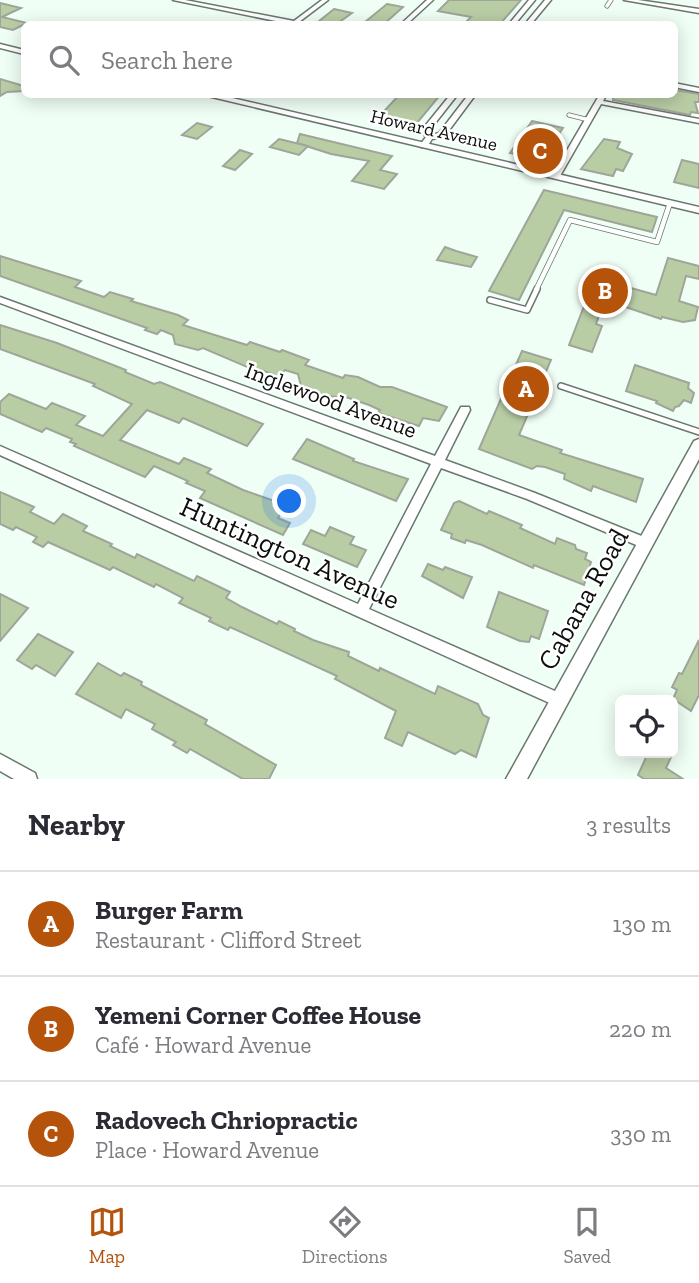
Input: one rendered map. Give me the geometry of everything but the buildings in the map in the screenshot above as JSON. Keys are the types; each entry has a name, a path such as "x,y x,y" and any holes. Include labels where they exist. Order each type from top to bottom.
{"main road":[{"name":"Cabana Road","path":"516,779 699,445"}],"street":[{"path":"176,0 282,21"},
{"path":"300,21 325,0"},
{"path":"407,21 430,0"},
{"path":"514,21 532,0"},
{"path":"530,21 548,0"},
{"path":"627,0 670,9 699,11"},
{"path":"670,9 678,0"},
{"path":"0,46 21,51"},
{"path":"678,86 699,90"},
{"name":"Howard Avenue","path":"221,98 427,141 556,176 699,210"},
{"path":"452,98 425,131 427,141 441,135 470,98"},
{"path":"556,176 602,98"},
{"path":"597,107 699,121"},
{"name":"Inglewood Avenue","path":"0,300 439,462 645,543"},
{"path":"361,611 465,410"},
{"name":"Huntington Avenue","path":"0,450 559,700"},
{"path":"0,762 29,779"}],"lane":[{"path":"607,6 611,0"},
{"path":"569,115 589,120"},
{"path":"490,300 527,310 570,219 657,242 670,203"},
{"path":"561,386 699,432"}],"place":[{"name":"Radovech Chriopractic","path":"540,151"},
{"name":"Yemeni Corner Coffee House","path":"605,291"},
{"name":"Burger Farm","path":"526,389"}]}
